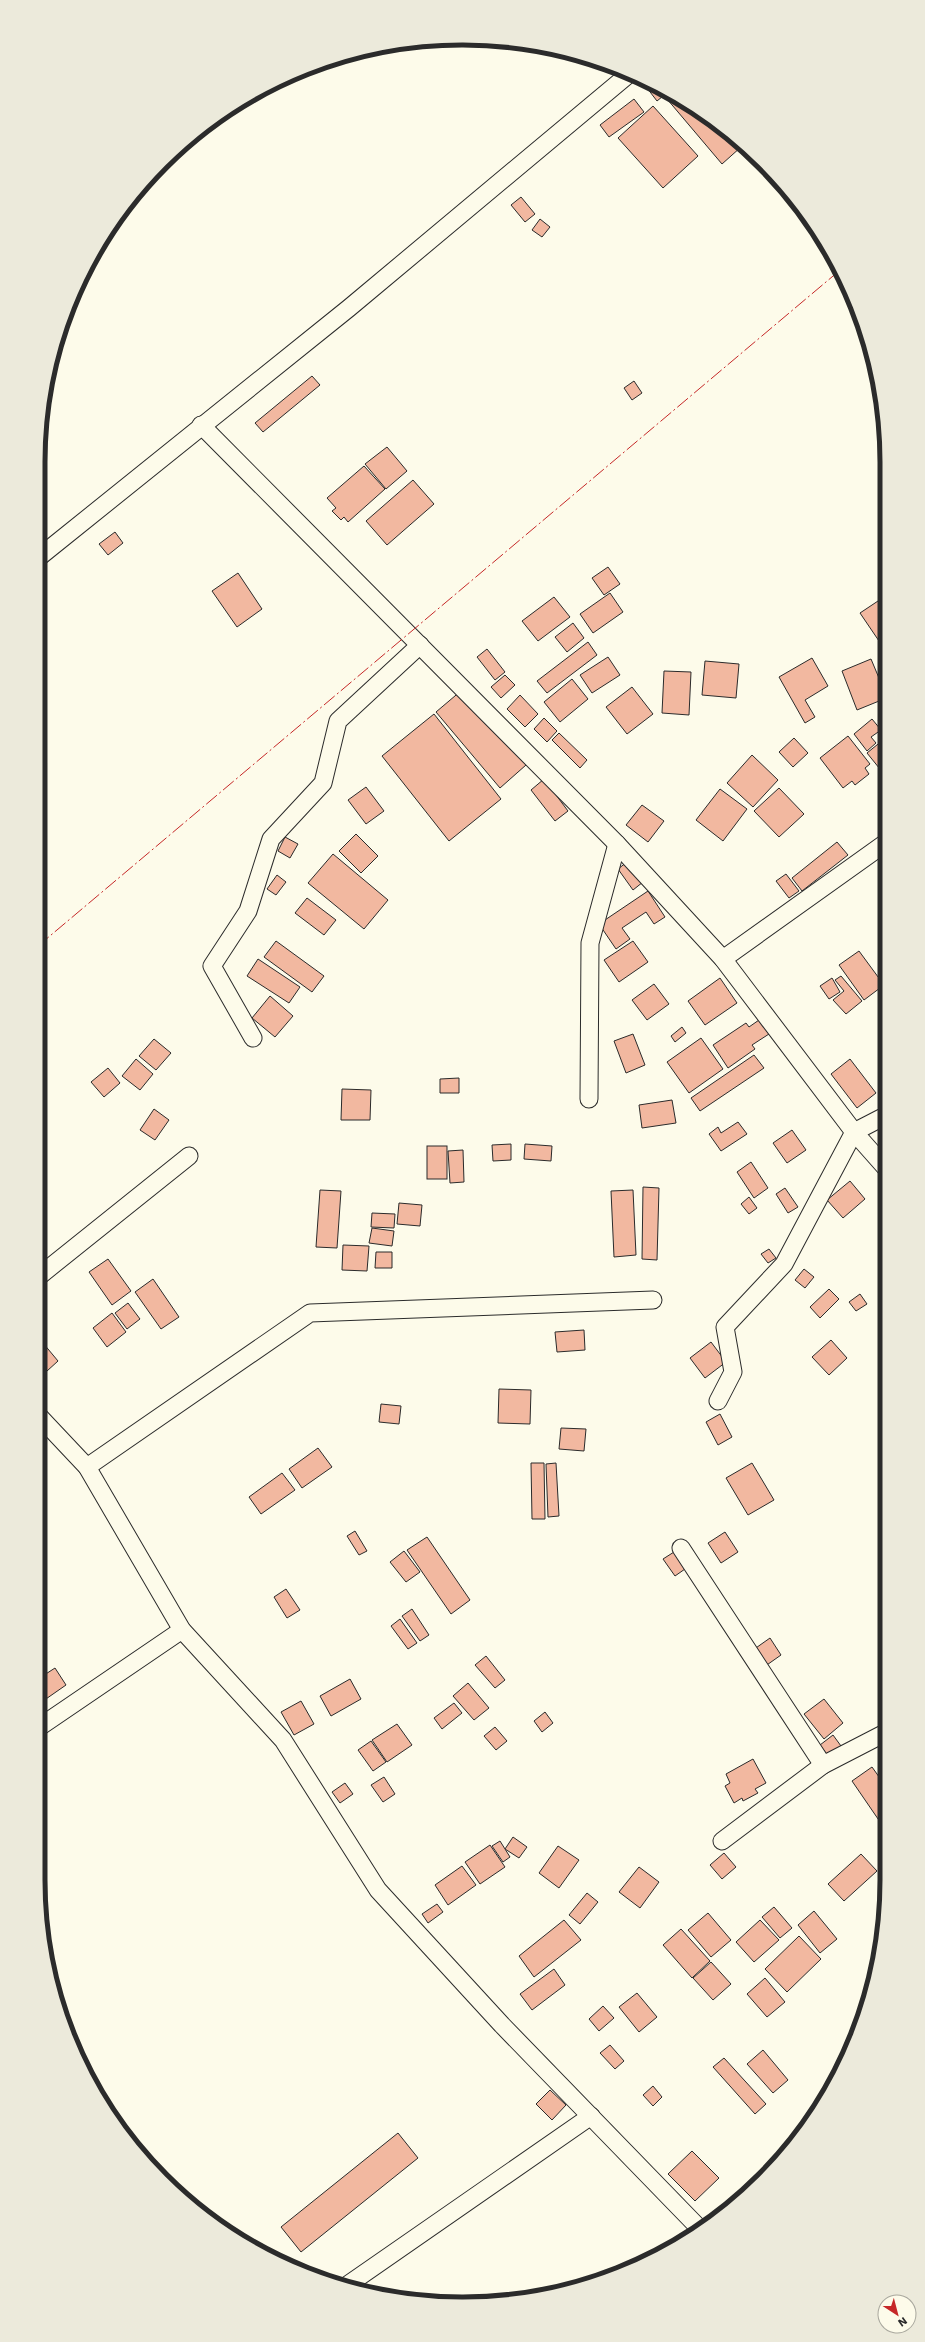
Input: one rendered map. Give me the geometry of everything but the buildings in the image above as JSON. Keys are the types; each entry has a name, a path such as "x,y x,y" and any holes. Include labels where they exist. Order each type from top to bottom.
{"street":[{"path":"45,552 201,425 349,308 624,78"},
{"path":"201,425 617,844 723,959 854,1132 880,1161"},
{"path":"253,1038 212,966 248,911 271,839 323,783 338,721 420,644"},
{"path":"589,1099 590,943 617,844"},
{"path":"723,959 880,847"},
{"path":"718,1401 733,1372 725,1327 784,1264 854,1132 880,1119"},
{"path":"45,1271 189,1156"},
{"path":"87,1467 310,1313 653,1300"},
{"path":"45,1423 87,1467 182,1630 283,1740 378,1890 502,2025 696,2225"},
{"path":"681,1548 823,1765"},
{"path":"45,1723 182,1630"},
{"path":"722,1841 823,1765 880,1736"},
{"path":"351,2282 591,2116"}],"power":[{"path":"45,940 835,274"}]}
